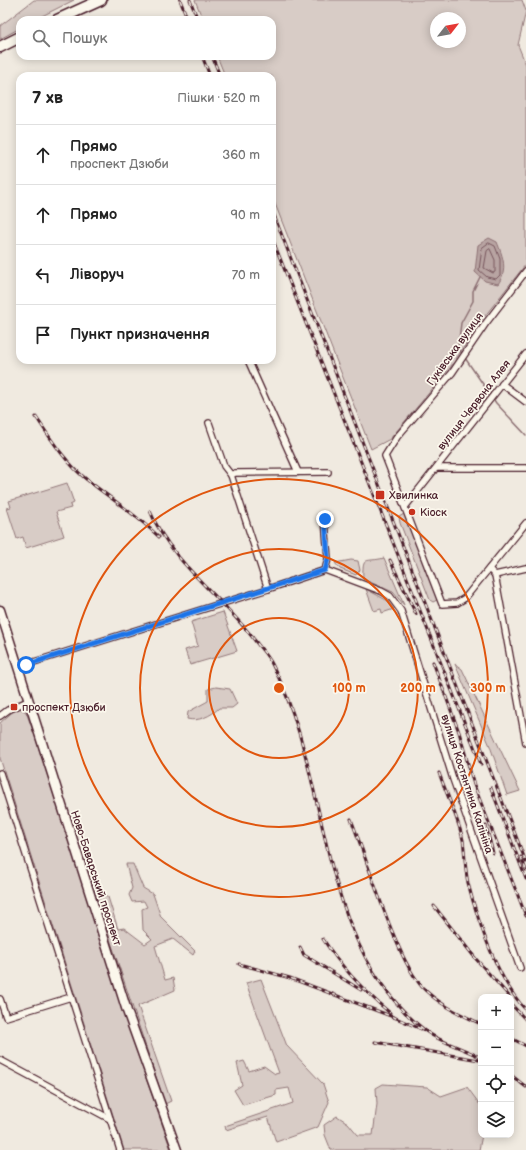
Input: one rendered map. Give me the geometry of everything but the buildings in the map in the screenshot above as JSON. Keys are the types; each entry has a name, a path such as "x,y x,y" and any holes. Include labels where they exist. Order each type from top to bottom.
{"highway":[{"path":"66,16 101,0"},
{"path":"0,47 16,39"}],"main road":[{"name":"Ново-Баварський проспект","path":"1,614 127,1011 177,1150"}],"street":[{"name":"Гуківська вулиця","path":"405,507 385,456 398,437 452,373 486,323 526,271"},
{"name":"вулиця Червона Алея","path":"405,507 526,354"},
{"path":"250,364 298,472"},
{"path":"502,384 526,402"},
{"path":"208,423 224,466 231,475 268,589"},
{"name":"вулиця Червона Алея","path":"437,468 526,468"},
{"path":"231,475 235,473 328,472"},
{"path":"405,507 442,604 457,603 465,598 526,523"},
{"path":"18,667 325,570 328,559 325,519"},
{"path":"496,575 526,568"},
{"path":"489,569 496,575 526,743"},
{"name":"вулиця Костянтина Калініна","path":"325,570 381,591 390,596 401,611 453,779 520,968"},
{"path":"0,716 8,710 28,701"},
{"path":"0,772 120,1150"},
{"path":"0,999 6,1018 71,997"},
{"path":"0,1060 110,1119"}],"shaded area":[{"path":"34,0 74,0 42,16 16,16 16,30 0,39 0,26"},
{"path":"195,0 522,0 526,11 518,45 526,65 526,264 484,317 450,368 390,439 371,449 276,206 276,72 223,72 219,60 276,60 276,16 201,16"},
{"path":"67,483 74,503 70,505 71,508 56,512 64,536 26,548 23,537 17,539 7,508 11,507 9,501"},
{"path":"404,514 437,600 433,602 430,600 400,523 399,517"},
{"path":"384,558 404,605 393,592 363,579 363,566 366,561"},
{"path":"351,560 358,561 360,570 356,575 340,569 335,563"},
{"path":"366,589 388,601 394,609 382,613 381,609 374,611"},
{"path":"223,612 237,651 190,665 185,650 198,646 191,622"},
{"path":"455,664 462,669 520,791 507,795 490,746"},
{"path":"216,687 230,689 237,704 232,708 219,708 212,714 200,719 187,719 188,712 208,701 208,689"},
{"path":"18,707 26,712 35,736 123,1012 171,1150 124,1150 0,758 0,723"},
{"path":"126,864 133,864 143,888 153,894 161,917 195,951 193,955 173,939 155,946 165,980 173,978 175,990 138,1006 171,1101 165,1104 94,891 98,890 108,897 118,929 124,928 145,944 152,939 143,930 142,909 147,907 144,901 132,902 129,895 132,888"},
{"path":"261,979 287,1046 323,1084 329,1102 318,1127 276,1142 268,1117 226,1130 225,1126 293,1103 289,1088 276,1090 276,1095 243,1105 234,1090 242,1085 237,1063 244,1061 249,1071 264,1066 275,1074 279,1073 246,983"},
{"path":"383,1084 427,1087 441,1096 467,1087 478,1102 478,1138 481,1138 479,1150 331,1150 325,1135 324,1125 337,1116 348,1123 358,1135 373,1135 377,1104 376,1088"}],"water":[{"path":"489,238 497,242 504,263 503,274 498,284 485,281 475,272 478,245"}],"waterway":[{"path":"463,355 458,348 461,323 473,301 473,291 480,277"},
{"path":"465,358 496,403 526,435"}],"railway":[{"path":"180,0 186,16"},
{"path":"190,0 196,16"},
{"path":"204,60 208,72"},
{"path":"214,60 218,72"},
{"path":"276,220 526,862"},
{"path":"276,248 481,764"},
{"path":"36,417 59,450 78,472 142,521 159,537"},
{"path":"150,511 171,548 243,626 272,664 292,710 306,758 330,859 344,908 364,954 390,996 427,1032 478,1056"},
{"path":"390,560 416,614"},
{"path":"433,662 459,732 474,785 526,916"},
{"path":"439,773 461,832 468,883 483,933 498,967 516,998 526,1010"},
{"path":"491,788 526,879"},
{"path":"351,819 392,931 413,974 422,987 435,999 478,1022"},
{"path":"486,826 493,853"},
{"path":"521,857 526,870"},
{"path":"434,906 476,959 507,994"},
{"path":"323,939 337,959 354,978 390,1013"},
{"path":"300,947 304,955 361,990"},
{"path":"239,964 290,978 421,1029"},
{"path":"514,1007 526,1020"},
{"path":"514,1040 526,1046"},
{"path":"375,1042 478,1060"},
{"path":"514,1077 526,1087"}],"place":[{"name":"Хвилинка","path":"380,495"},
{"name":"Кіоск","path":"412,512"},
{"name":"проспект Дзюби","path":"14,707"}],"route":[{"path":"26,665 325,570 328,559 325,519"}]}
